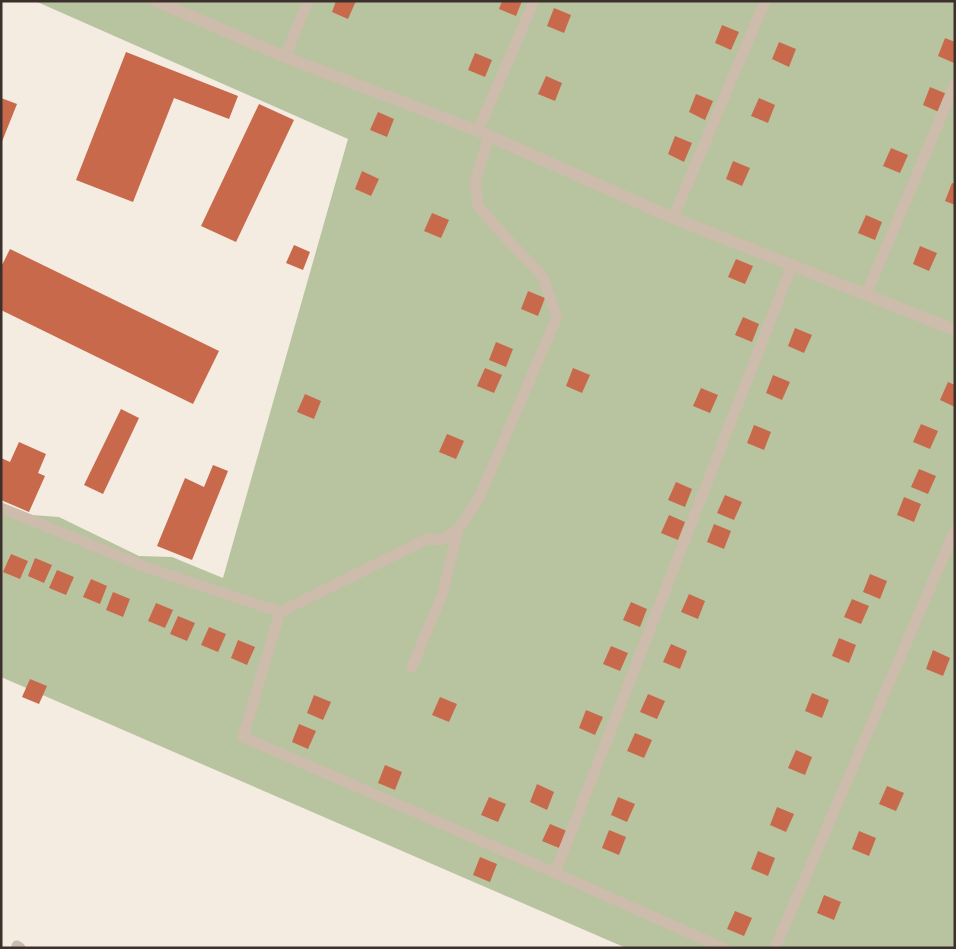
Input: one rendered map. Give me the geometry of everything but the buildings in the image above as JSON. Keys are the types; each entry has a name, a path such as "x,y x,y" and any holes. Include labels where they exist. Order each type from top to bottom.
{"street":[{"path":"156,1 285,57 484,134 673,218 955,330"}],"lane":[{"path":"285,57 308,1"},
{"path":"412,667 442,595 458,530 478,500 557,317 542,275 478,206 476,182 484,134 534,1"},
{"path":"673,218 765,1"},
{"path":"866,294 955,84"},
{"path":"555,872 792,265"},
{"path":"1,508 148,568 280,612 426,538 441,540 458,530"},
{"path":"775,948 955,530"},
{"path":"280,612 242,738 555,872 723,948"}],"green space":[{"path":"35,1 955,1 955,948 626,948 1,677 1,503 32,515 59,517 139,556 172,557 223,578 348,139"}]}
